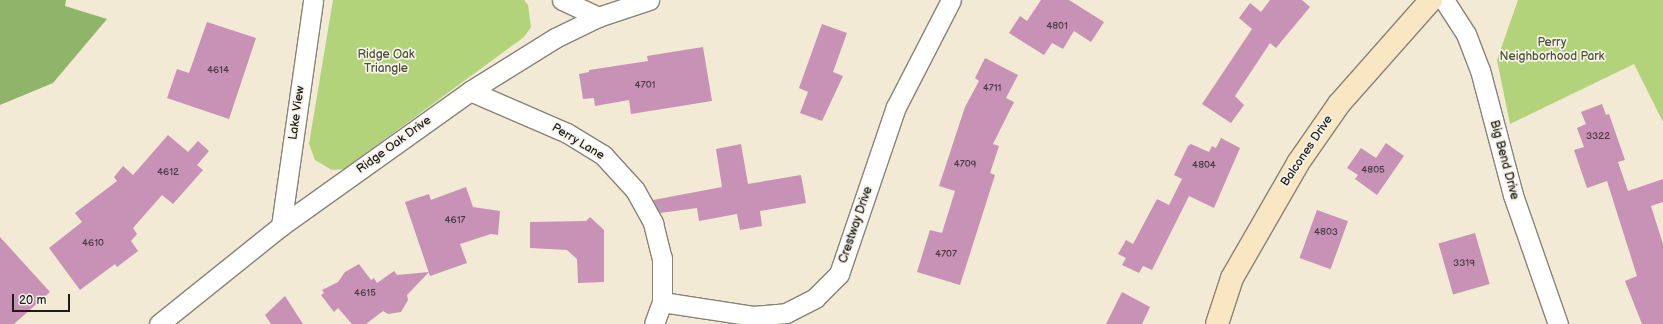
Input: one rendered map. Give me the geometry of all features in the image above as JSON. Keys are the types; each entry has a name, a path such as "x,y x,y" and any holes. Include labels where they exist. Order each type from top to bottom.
{"street":[{"name":"Lake View","path":"281,226 313,0"},
{"path":"562,0 598,17"},
{"name":"Ridge Oak Drive","path":"159,324 281,226 470,91 555,38 598,17 649,0"},
{"name":"Crestway Drive","path":"662,302 753,316 786,313 815,298 839,274 896,107 951,0"},
{"name":"Balcones Drive","path":"1217,324 1232,278 1298,163 1339,104 1431,0"},
{"name":"Big Bend Drive","path":"1444,0 1466,34 1480,70 1513,195 1558,324"},
{"name":"Perry Lane","path":"470,91 567,133 603,155 635,190 653,223 662,258 662,302 654,324"}],"green space":[{"path":"0,0 66,0 65,6 107,19 53,83 0,105"},
{"name":"Ridge Oak Triangle","path":"333,0 524,0 528,5 531,27 524,37 344,169 332,170 315,160 309,144"},
{"name":"Perry Neighborhood Park","path":"1518,0 1663,0 1663,122 1634,64 1510,124 1497,60"}],"building":[{"path":"1041,0 1069,0 1104,22 1091,42 1074,31 1063,49 1052,43 1044,55 1009,33 1020,16 1027,21"},
{"path":"1270,0 1302,0 1310,7 1276,48 1270,43 1235,96 1244,105 1231,123 1202,104 1252,29 1239,18 1250,3 1261,12"},
{"path":"207,22 256,38 229,119 167,98 177,69 189,73"},
{"path":"822,24 847,33 833,72 843,76 822,121 800,113 808,92 799,88"},
{"path":"703,47 712,101 631,114 629,100 595,106 594,98 583,99 579,74 589,72 589,70 648,61 647,56"},
{"path":"985,58 1018,75 1006,98 1014,102 993,144 999,146 990,173 995,175 960,285 917,272 930,230 942,233 955,191 939,186 965,107 979,81 975,78"},
{"path":"1602,104 1606,115 1609,114 1625,160 1618,162 1628,191 1663,179 1663,202 1651,206 1663,244 1663,324 1642,324 1625,281 1637,276 1607,181 1587,188 1574,150 1584,147 1577,128 1586,124 1581,112"},
{"path":"168,135 188,152 198,141 209,151 197,165 203,170 173,204 162,195 133,228 137,234 131,241 138,251 117,267 115,264 80,290 49,248 82,222 75,213 117,181 114,177 123,166 133,175"},
{"path":"1221,138 1240,148 1214,208 1189,196 1152,270 1143,266 1139,273 1122,265 1126,258 1118,254 1126,240 1133,244 1157,199 1169,205 1182,179 1174,175 1188,146 1191,144 1209,152 1212,146 1216,148"},
{"path":"1386,143 1404,156 1377,195 1355,179 1358,175 1347,168 1361,148 1376,158"},
{"path":"741,144 748,184 801,175 806,203 760,211 762,226 740,230 737,214 699,221 697,208 660,213 653,200 722,187 716,149"},
{"path":"466,187 473,207 500,211 498,235 491,234 460,244 467,263 430,276 405,202 429,194 431,200"},
{"path":"1317,210 1348,221 1331,269 1300,258"},
{"path":"590,217 604,230 604,282 578,283 577,259 567,250 530,248 530,222 586,221"},
{"path":"1475,233 1490,284 1453,294 1438,243"},
{"path":"0,237 50,292 14,324 0,324"},
{"path":"359,264 371,280 374,278 377,283 394,271 397,275 429,272 407,295 408,300 401,312 388,314 383,311 366,324 352,324 338,308 334,312 321,295 324,293 322,290 338,282 345,272"},
{"path":"1122,292 1150,307 1142,324 1106,324"},
{"path":"285,296 303,324 271,324 265,315"}]}
